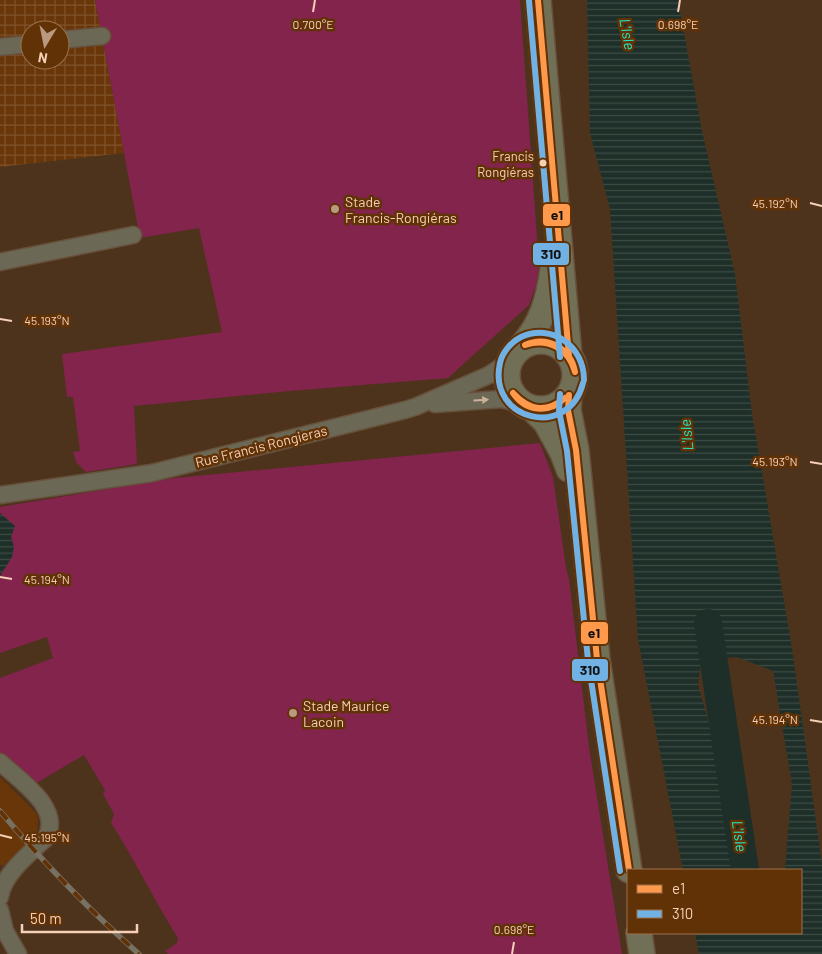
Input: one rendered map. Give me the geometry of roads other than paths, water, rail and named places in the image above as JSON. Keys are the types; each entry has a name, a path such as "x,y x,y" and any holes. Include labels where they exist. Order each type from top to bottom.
{"main road":[{"path":"528,406 542,409 562,402 569,395 575,380 575,372 569,356 538,0"},
{"path":"557,220 548,300 540,321 507,370 507,380 510,390 516,398 546,422 563,453 582,505"},
{"path":"516,354 532,342 548,342 562,349 569,356"},
{"path":"569,395 570,419 576,450 597,659 629,869"},
{"path":"639,934 642,954"}],"street":[{"path":"70,39 102,36"},
{"path":"0,47 20,45"},
{"path":"0,262 133,235"},
{"name":"Rue Francis Rongieras","path":"0,495 152,473 415,407 489,375 516,354"},
{"path":"415,407 502,399 528,406"},
{"path":"0,762 38,797 48,812 50,822 49,833 15,868 1,891 0,898"},
{"path":"0,910 5,931 18,954"}],"water":[{"path":"587,0 678,0 702,131 735,274 752,414 792,648 822,864 822,954 699,954 695,934 802,934 802,869 785,869 792,784 773,671 737,657 701,660 698,685 719,758 735,869 683,869 638,639 610,209 590,133"},
{"path":"0,513 15,526 11,537 14,547 12,557 0,576"}],"waterway":[{"name":"L'Isle","path":"708,623 745,869"}],"railway":[{"path":"0,811 67,885 139,954"}],"place":[{"name":"Francis Rongiéras","path":"543,163"},
{"name":"Stade Francis-Rongiéras","path":"335,209"},
{"name":"Stade Maurice Lacoin","path":"293,713"}]}
